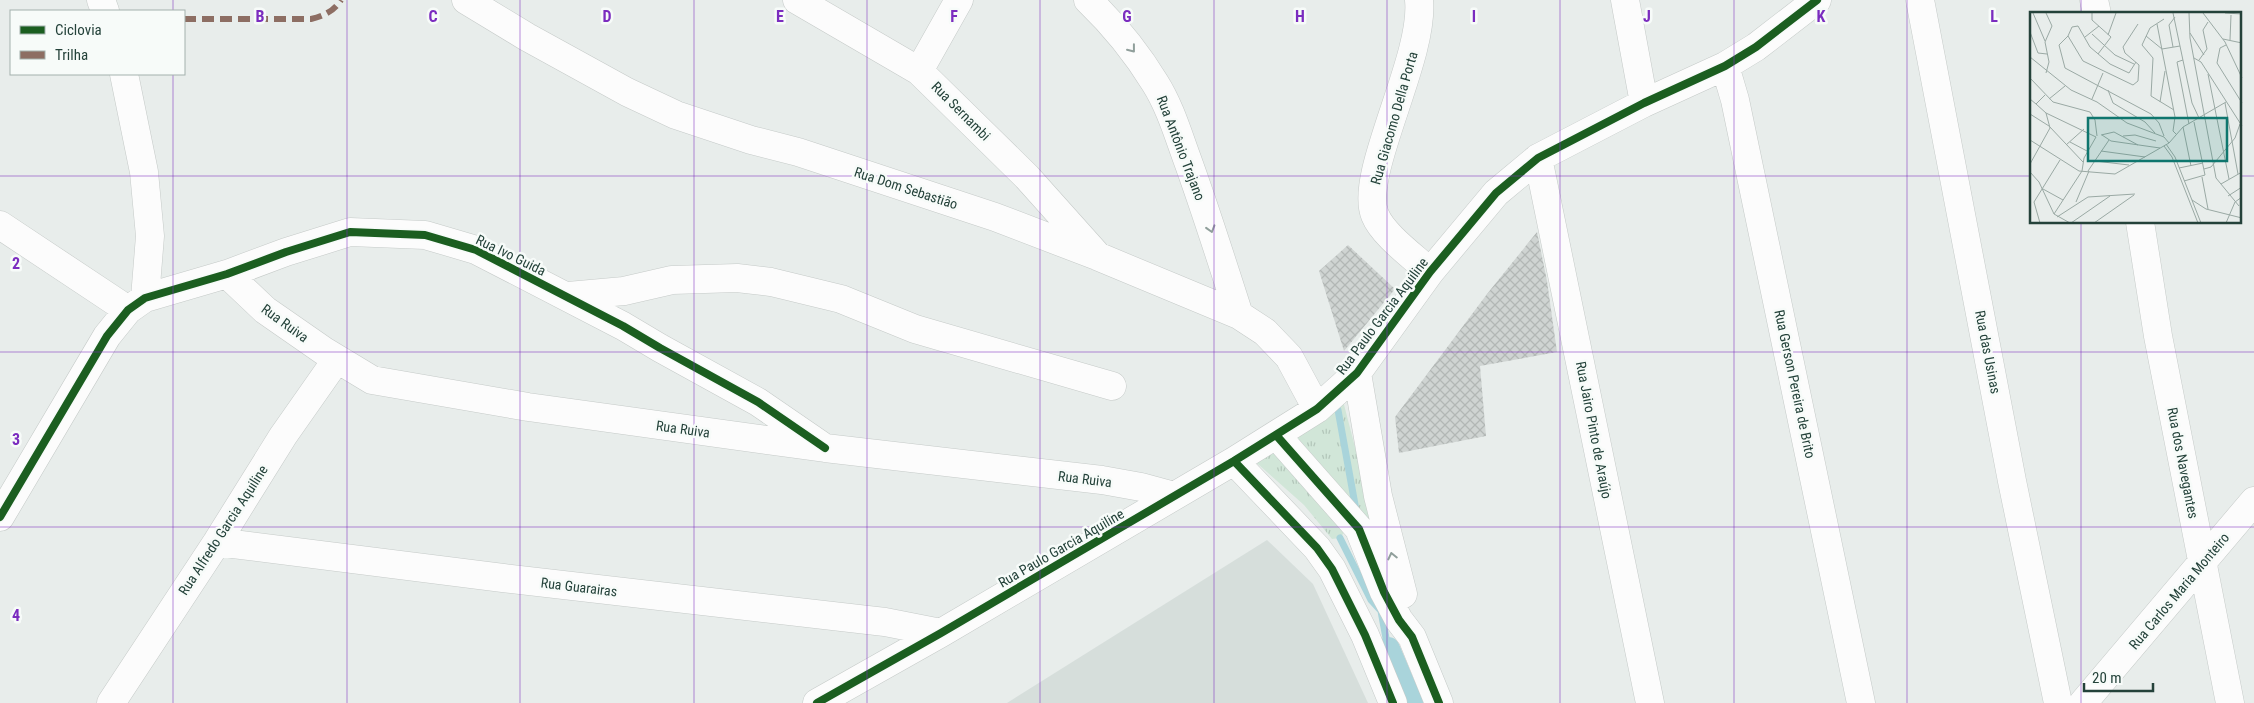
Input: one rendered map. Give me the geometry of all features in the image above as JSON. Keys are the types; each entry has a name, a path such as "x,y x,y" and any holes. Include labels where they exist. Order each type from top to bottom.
{"street":[{"name":"Rua Dom Sebastião","path":"466,0 594,74 676,115 948,201 1097,256 1239,315 1265,332 1288,357 1317,409"},
{"name":"Rua Sernambi","path":"797,0 920,71 1027,177 1097,256"},
{"path":"920,71 959,0"},
{"name":"Rua Antônio Trajano","path":"1088,0 1109,20 1136,54 1156,84 1170,111 1202,200 1239,315"},
{"name":"Rua Giacomo Della Porta","path":"1419,0 1420,14 1415,48 1377,168 1372,195 1374,213 1380,225 1430,272"},
{"path":"1625,0 1644,103"},
{"name":"Rua das Usinas","path":"1920,0 2012,481 2058,703"},
{"name":"Rua Paulo Garcia Aquiline","path":"817,703 941,634 1234,461 1317,409 1357,373 1430,272 1496,193 1538,158 1644,103 1725,66 1756,47 1804,4"},
{"name":"Rua Gerson Pereira de Brito","path":"1725,66 1735,100 1861,703"},
{"path":"0,517 108,336 137,304 150,236 144,172 124,75"},
{"name":"Rua Jairo Pinto de Araújo","path":"1538,158 1650,703"},
{"name":"Rua dos Navegantes","path":"2140,224 2158,336 2230,703"},
{"path":"0,225 137,304"},
{"name":"Rua Ivo Guida","path":"137,304 286,252 350,232 425,235 476,250 623,326 758,402 825,448"},
{"name":"Rua Ruiva","path":"227,274 265,310 372,380 528,407 825,448 1102,480 1142,486 1174,496"},
{"path":"566,296 624,291 672,280 737,278 771,282 841,299 914,329 1112,386"},
{"name":"Rua Alfredo Garcia Aquiline","path":"111,703 217,542 282,436 338,359"},
{"path":"1357,373 1378,496 1412,637 1439,703"},
{"path":"1276,435 1358,530 1388,599 1399,620 1412,637"},
{"path":"1234,461 1310,541 1332,568 1365,635 1393,703"},
{"name":"Rua Carlos Maria Monteiro","path":"2083,703 2204,563 2254,501"},
{"name":"Rua Guarairas","path":"217,542 875,621 941,634"}],"shaded area":[{"path":"1267,540 1313,584 1368,703 1007,703"}],"green space":[{"path":"1342,397 1375,524 1347,499 1352,522 1340,538 1332,539 1304,505 1251,458"}],"building":[{"path":"1537,232 1547,281 1557,352 1480,366 1486,436 1399,453 1395,417 1487,294"},
{"path":"1348,245 1395,289 1344,351 1319,271"}],"waterway":[{"path":"1338,410 1356,510"},
{"path":"1340,538 1371,600 1381,611 1388,649"},
{"path":"1388,649 1411,703"}],"marked path":[{"path":"185,19 311,19 328,13 341,0"}],"cycle path":[{"path":"817,703 941,633 1234,461 1317,409 1357,373 1430,272 1496,193 1538,158 1644,103 1725,66 1756,47 1817,0"},
{"path":"0,517 107,336 128,310 145,298 227,274 286,252 350,232 425,235 476,250 623,326 758,402 825,448"},
{"path":"1276,435 1359,529 1384,592 1399,620 1412,637 1439,703"},
{"path":"1234,461 1317,548 1332,569 1365,635 1393,703"}]}
